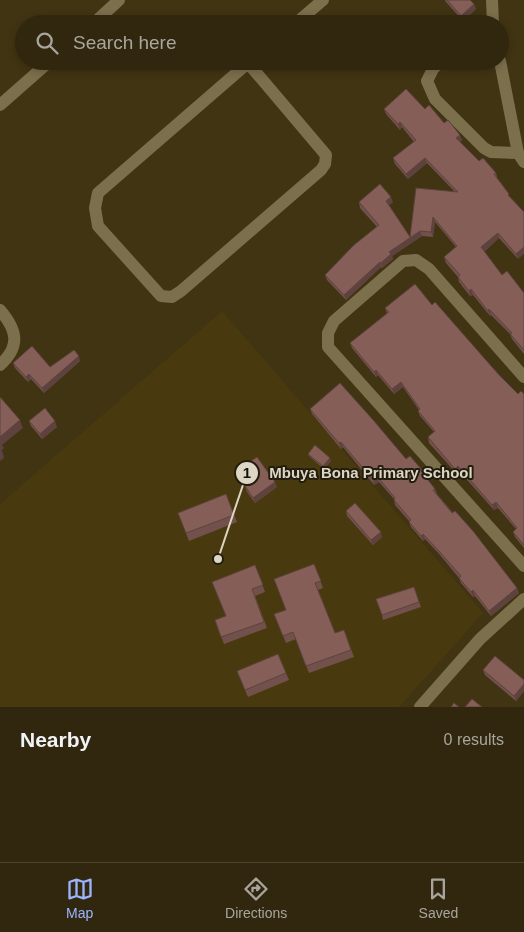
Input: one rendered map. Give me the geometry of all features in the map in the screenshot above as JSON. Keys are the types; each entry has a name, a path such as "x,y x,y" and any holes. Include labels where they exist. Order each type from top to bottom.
{"street":[{"path":"102,15 120,0"},
{"path":"306,15 323,0"},
{"path":"492,0 493,15"},
{"path":"0,105 40,70"},
{"path":"240,70 98,193 95,208 98,226 161,296 172,297 181,291 321,170 325,164 326,155 256,70"},
{"path":"432,70 427,81 435,99 484,148 491,152 521,158 502,70"},
{"path":"524,377 429,269 416,260 403,261 334,321 328,334 328,347 524,566"},
{"path":"0,310 10,322 15,338 10,356 0,364"},
{"path":"420,707 480,639 524,599"}],"shaded area":[{"path":"222,311 483,613 399,707 0,707 0,504"}],"building":[{"path":"447,0 470,0 474,4 460,15"},
{"path":"406,89 425,109 429,105 444,123 448,120 460,135 456,138 479,161 483,158 496,173 494,174 508,195 524,212 524,247 516,254 498,233 481,247 502,275 507,271 524,293 524,350 510,334 512,333 489,309 488,311 471,289 469,291 458,277 460,275 444,257 457,246 433,217 431,232 420,231 389,252 391,254 344,295 325,275 354,245 379,225 359,202 380,184 391,197 386,201 410,237 416,188 458,192 425,158 406,174 393,158 416,140 400,122 398,124 384,109"},
{"path":"415,284 432,305 435,302 499,375 518,394 521,391 524,394 524,545 513,532 517,528 496,502 492,505 458,466 455,469 428,437 435,431 418,411 420,409 401,382 392,389 376,370 374,372 350,343 389,312 385,308"},
{"path":"32,346 50,367 74,350 79,356 42,388 29,374 26,377 13,363"},
{"path":"340,383 406,459 410,456 435,489 433,490 452,513 455,511 473,531 517,588 489,611 473,590 471,592 459,578 461,576 438,550 423,534 421,536 409,522 411,520 377,476 373,480 310,409"},
{"path":"0,397 20,420 0,437"},
{"path":"45,408 55,421 40,434 29,421"},
{"path":"315,445 330,458 323,466 308,454"},
{"path":"257,457 275,482 253,498 245,486 253,480 244,466"},
{"path":"226,494 234,515 186,533 178,513"},
{"path":"355,503 381,532 371,540 346,511"},
{"path":"314,564 321,581 315,583 335,633 344,630 351,650 306,666 293,632 283,636 274,614 286,610 274,579"},
{"path":"255,565 263,585 252,589 264,622 221,637 215,620 226,616 212,582"},
{"path":"414,587 419,602 382,615 376,599"},
{"path":"278,654 286,673 245,690 237,671"},
{"path":"495,656 524,680 524,684 514,696 483,670"},
{"path":"472,699 482,707 465,707"},
{"path":"454,703 459,707 451,707"}],"place":[{"name":"Mbuya Bona Primary School","path":"218,559"}]}
